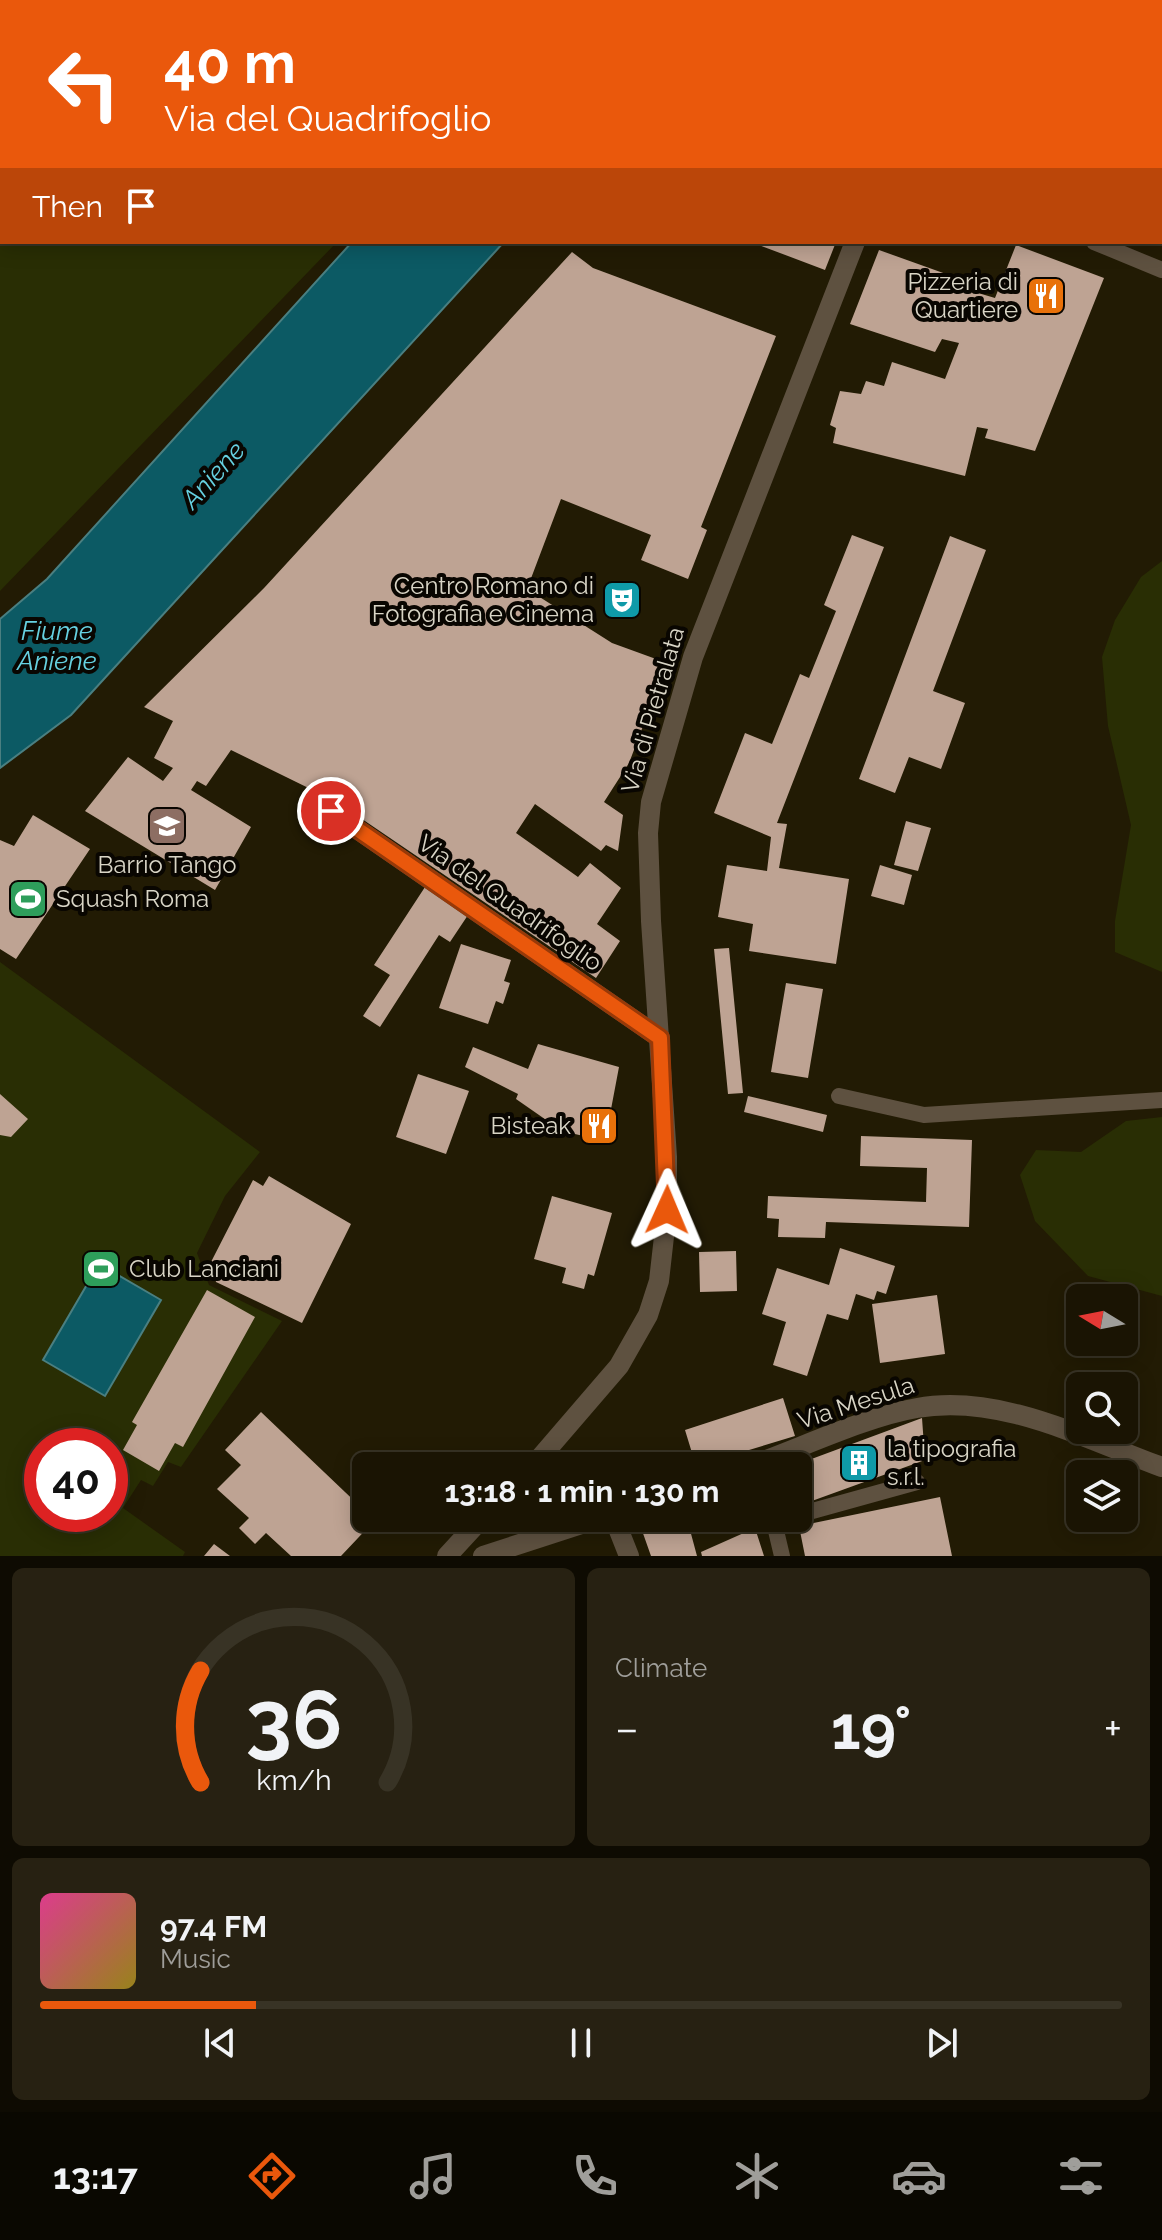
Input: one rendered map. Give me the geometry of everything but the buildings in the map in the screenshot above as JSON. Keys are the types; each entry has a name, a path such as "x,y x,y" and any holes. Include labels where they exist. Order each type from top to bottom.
{"street":[{"name":"Via di Pietralata","path":"546,1452 606,1385 638,1335 656,1292 668,1180 648,844 655,785 693,657 854,244"},
{"name":"Via del Quadrifoglio","path":"331,811 660,1038"},
{"name":"Via Mesula","path":"794,1452 914,1408 955,1405 1010,1412 1162,1467"},
{"path":"447,1556 469,1532"},
{"path":"483,1556 557,1532"},
{"path":"620,1532 629,1556"}],"lane":[{"path":"1099,244 1162,270"},
{"path":"839,1096 924,1115 1162,1100"},
{"path":"812,1511 917,1482"},
{"path":"779,1532 782,1556"}],"green space":[{"path":"0,244 335,244 0,591"},
{"path":"1162,561 1162,972 1115,952 1115,921 1131,825 1108,726 1102,657 1115,620 1141,577"},
{"name":"Club Lanciani","path":"0,962 260,1152 225,1196 197,1253 209,1285 282,1321 181,1467 168,1462 153,1486 141,1480 128,1500 128,1428 24,1428 24,1532 128,1532 128,1512 185,1552 183,1556 0,1556"},
{"path":"1162,1117 1162,1296 1138,1290 1138,1284 1118,1284 1088,1276 1035,1221 1020,1175 1036,1150 1081,1152 1126,1121"}],"water":[{"name":"Fiume Aniene","path":"350,244 502,244 71,715 0,768 0,619 47,579"},
{"path":"99,1264 161,1300 105,1396 43,1360"}],"place":[{"name":"Pizzeria di Quartiere","path":"1046,296"},
{"name":"Centro Romano di Fotografia e Cinema","path":"622,600"},
{"name":"Barrio Tango","path":"167,826"},
{"name":"Squash Roma","path":"28,899"},
{"name":"Bisteak","path":"599,1126"},
{"name":"Club Lanciani","path":"101,1269"},
{"name":"la tipografia s.r.l.","path":"859,1463"}],"route":[{"path":"331,811 660,1038 667,1210"}],"water label":[{"name":"Aniene","path":"213,475"}]}
